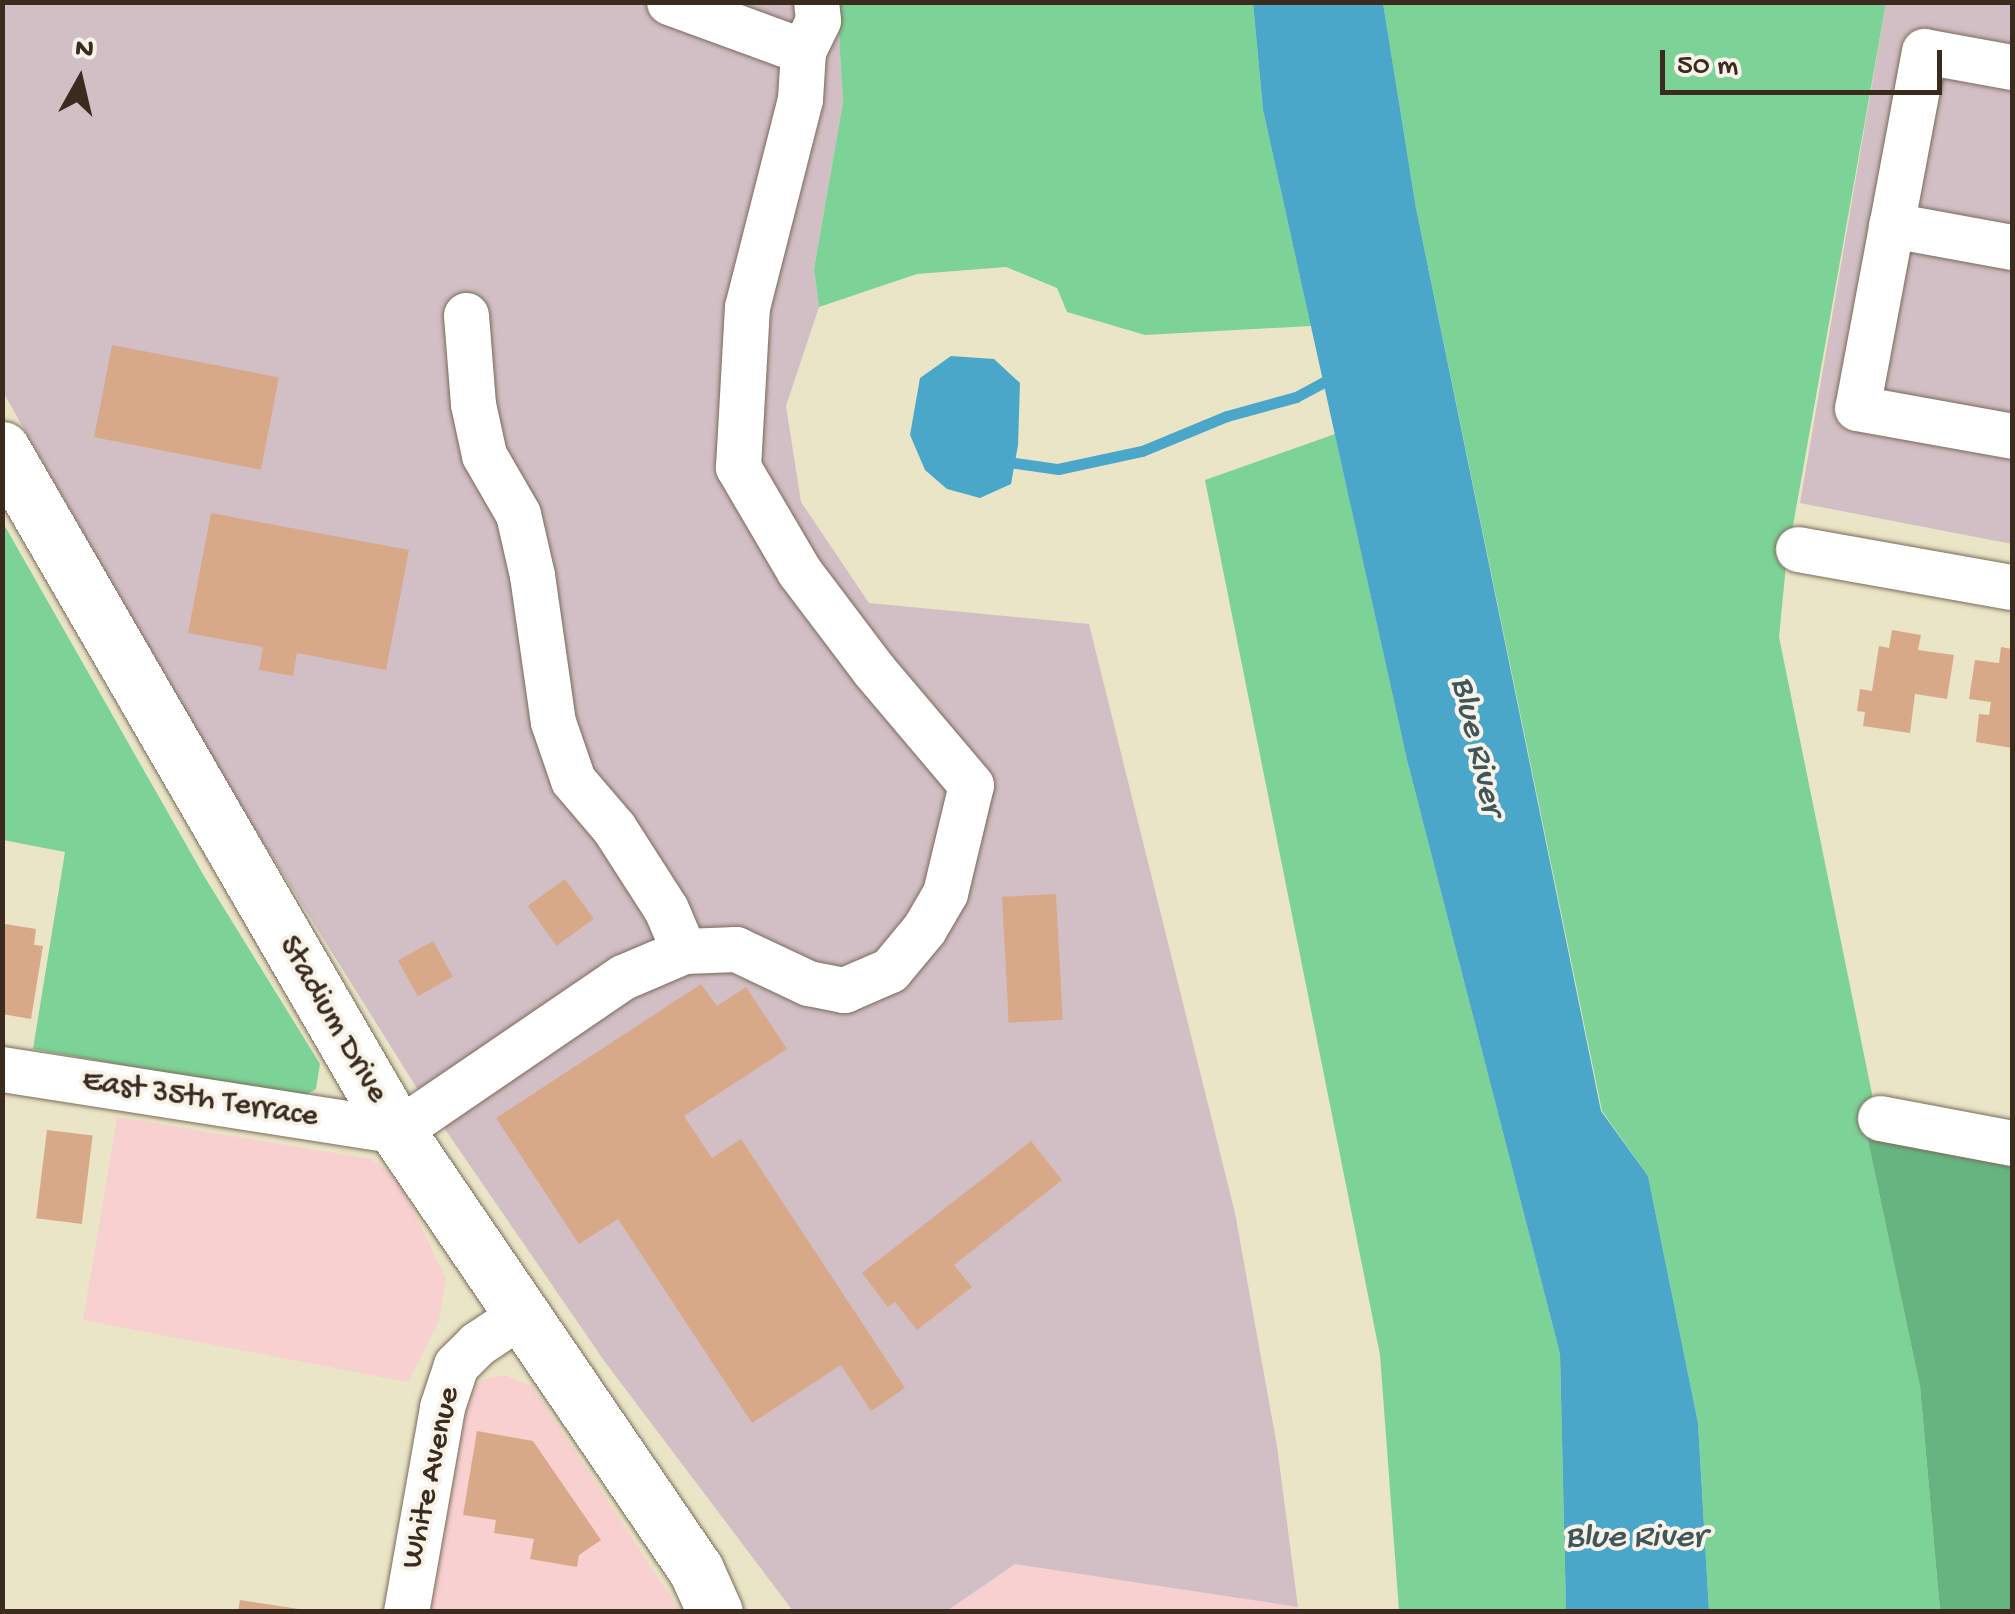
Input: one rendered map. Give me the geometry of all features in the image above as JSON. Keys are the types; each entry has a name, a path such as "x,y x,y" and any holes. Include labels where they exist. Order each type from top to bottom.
{"main road":[{"name":"Stadium Drive","path":"2,448 397,1131 706,1591 754,1612"}],"street":[{"path":"670,2 803,51"},
{"path":"397,1131 624,977 684,952 736,949 808,984 844,990 890,970 924,930 945,893 970,785 873,669 800,571 738,467 747,307 800,99 803,51 818,20 816,2"},
{"path":"2012,67 1924,51 1857,408 2012,436"},
{"path":"1892,224 2012,247"},
{"path":"466,315 480,438 484,455 518,514 558,736 573,780 614,828 666,909 684,952"},
{"path":"1798,549 2012,587"},
{"name":"East 35th Terrace","path":"2,1068 397,1131"},
{"path":"1880,1118 2012,1143"},
{"name":"White Avenue","path":"406,1612 442,1407 456,1366 477,1344 519,1316"}],"shaded area":[{"path":"2,3 837,3 843,102 814,269 819,307 786,406 801,502 869,603 1089,624 1235,1213 1277,1446 1298,1607 1015,1564 947,1611 793,1611 605,1362 418,1090 216,767 3,392"},
{"path":"1886,3 2012,3 2012,544 1800,503"},
{"path":"117,1117 371,1159 398,1178 446,1279 438,1323 408,1382 83,1320"},
{"path":"505,1375 532,1386 680,1611 428,1612 466,1397 482,1380"},
{"path":"1014,1564 1298,1607 1297,1612 947,1612"}],"green space":[{"path":"837,3 1253,3 1263,110 1311,326 1145,335 1067,312 1057,288 1006,267 917,274 819,307 814,269 843,102"},
{"path":"1383,3 1886,3 1786,565 1779,637 1872,1094 1867,1136 1920,1387 1940,1611 1709,1611 1698,1423 1648,1176 1602,1111 1416,208"},
{"path":"1335,434 1407,760 1560,1354 1566,1611 1399,1611 1380,1355 1205,480"},
{"path":"2,521 204,876 320,1064 316,1089 302,1097 33,1049 65,852 3,840"},
{"path":"1867,1136 2012,1163 2012,1611 1940,1611 1920,1387"}],"water":[{"name":"Blue River","path":"1253,3 1383,3 1416,208 1601,1111 1648,1176 1698,1423 1709,1611 1566,1611 1560,1354 1407,760 1263,110"},
{"path":"951,356 994,359 1020,383 1018,445 1011,484 980,498 947,489 925,470 910,435 920,378"}],"building":[{"path":"112,345 279,377 261,470 94,437"},
{"path":"211,513 409,550 386,670 297,653 293,676 259,670 263,647 188,633"},
{"path":"1892,630 1921,635 1918,650 1954,655 1947,699 1915,694 1910,733 1863,726 1865,712 1857,711 1860,689 1872,691 1879,646 1889,648"},
{"path":"2001,647 2012,649 2012,748 1976,742 1979,714 1989,715 1991,702 1969,699 1975,660 1999,663"},
{"path":"565,879 594,919 557,946 528,906"},
{"path":"1056,894 1063,1020 1009,1023 1002,897"},
{"path":"5,924 36,929 34,945 43,946 31,1019 2,1014"},
{"path":"433,941 453,977 418,996 398,960"},
{"path":"701,984 717,1006 746,987 787,1049 684,1116 712,1158 741,1139 905,1388 871,1411 841,1365 752,1423 618,1219 579,1244 496,1118"},
{"path":"47,1130 93,1136 82,1224 36,1218"},
{"path":"1031,1141 1062,1180 954,1265 972,1287 917,1330 895,1302 888,1307 862,1273"},
{"path":"477,1431 533,1441 601,1540 579,1555 577,1567 530,1559 534,1539 494,1533 496,1520 463,1515"},
{"path":"240,1600 299,1609 299,1612 238,1612"}],"waterway":[{"path":"1001,461 1058,469 1142,451 1227,416 1296,397 1335,376"}]}
